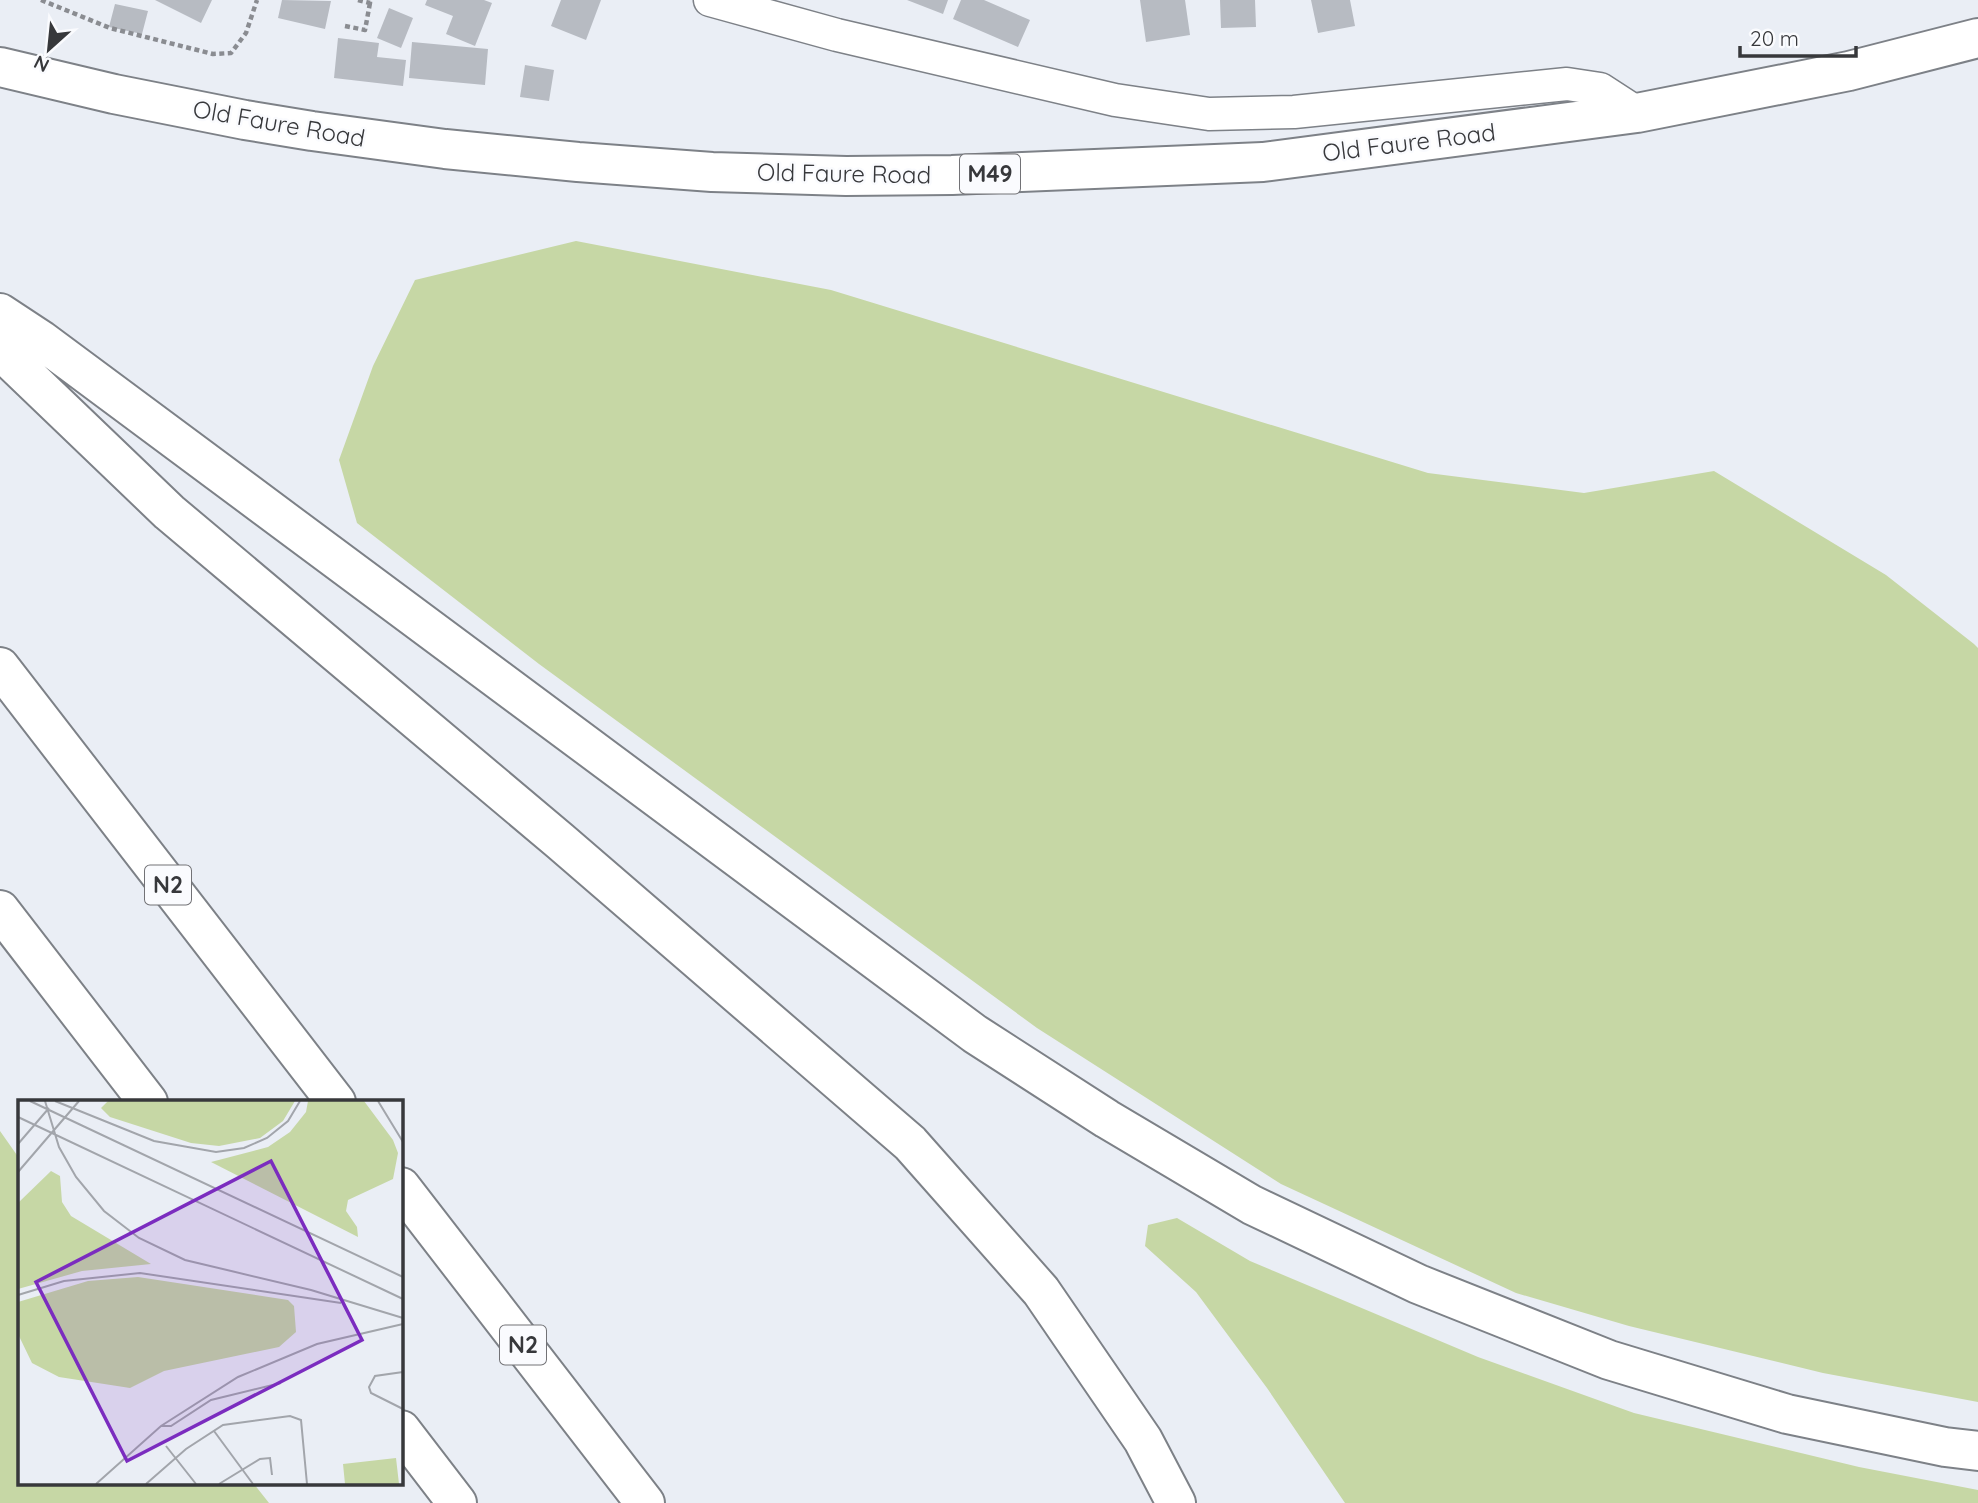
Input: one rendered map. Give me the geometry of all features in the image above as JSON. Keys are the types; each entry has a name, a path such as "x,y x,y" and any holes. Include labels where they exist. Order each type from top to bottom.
{"main road":[{"name":"Old Faure Road","path":"0,67 180,107 378,141 578,162 766,174 952,175 1263,162 1637,113 1849,71 1978,38"},
{"path":"0,313 41,340 975,1034 1107,1119 1252,1205 1418,1284 1609,1360 1787,1414 1945,1447 1978,1451"},
{"path":"0,350 169,512 570,850 910,1143 1041,1291 1143,1440 1176,1503"},
{"name":"N2","path":"0,667 334,1100"},
{"path":"0,910 146,1100"},
{"name":"N2","path":"402,1188 645,1503"},
{"path":"402,1431 457,1503"}],"street":[{"path":"710,0 837,35 1115,100 1209,114 1294,111 1567,83 1600,89 1637,113"}],"path":[{"path":"41,0 110,28 213,54 231,53 246,33 257,0"},
{"path":"345,26 365,30 370,2 358,0"}],"green space":[{"path":"576,241 831,290 1428,473 1584,493 1714,471 1886,575 1974,644 1978,648 1978,1402 1823,1373 1629,1326 1516,1293 1281,1184 1037,1028 539,664 357,523 339,460 373,366 415,280"},
{"path":"0,1131 18,1157 18,1486 256,1486 269,1503 0,1503"},
{"path":"1177,1218 1250,1261 1478,1357 1634,1413 1859,1467 1978,1490 1978,1503 1345,1503 1267,1388 1196,1292 1145,1246 1148,1225"}],"building":[{"path":"155,0 212,0 201,23"},
{"path":"282,0 331,1 325,29 278,18"},
{"path":"427,0 484,0 492,3 475,46 446,34 453,16 425,5"},
{"path":"561,0 601,0 586,40 551,26"},
{"path":"907,0 948,0 943,14"},
{"path":"961,0 984,0 1030,20 1018,47 953,19"},
{"path":"1140,0 1185,0 1190,35 1146,42"},
{"path":"1220,0 1255,0 1256,27 1221,28"},
{"path":"1311,0 1350,0 1355,26 1318,33"},
{"path":"115,4 148,11 142,34 109,27"},
{"path":"389,8 413,18 401,48 377,38"},
{"path":"338,38 379,43 377,57 406,60 403,86 334,78"},
{"path":"412,42 488,49 485,85 409,78"},
{"path":"525,65 554,70 549,101 520,97"}]}
